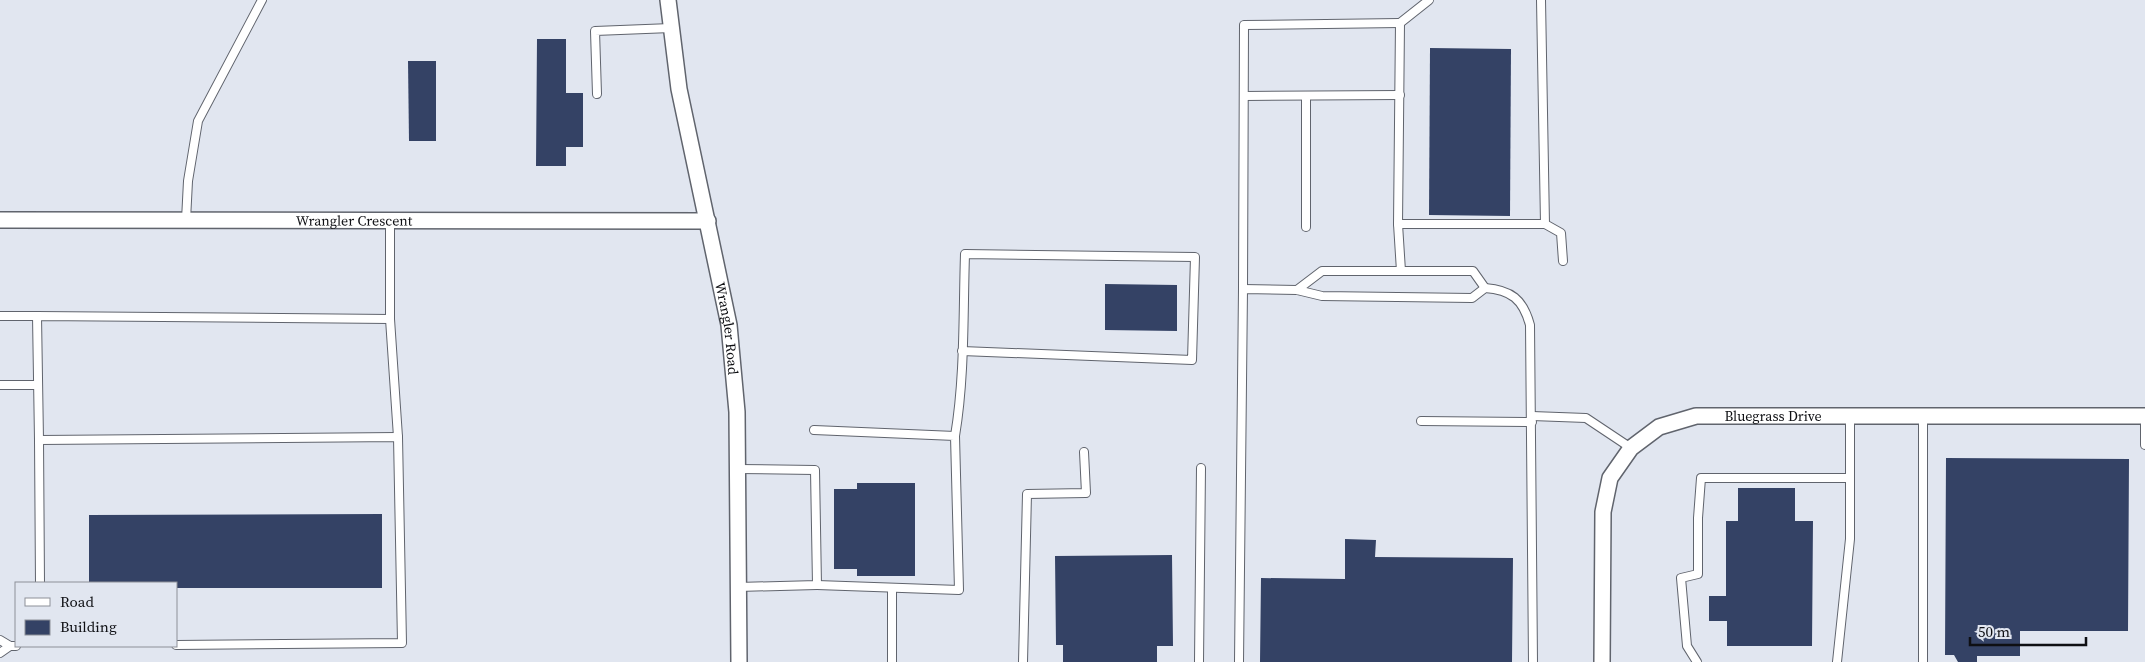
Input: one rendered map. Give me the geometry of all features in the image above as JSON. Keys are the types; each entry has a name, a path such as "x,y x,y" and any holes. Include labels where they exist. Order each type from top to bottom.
{"street":[{"name":"Wrangler Road","path":"668,0 679,89 730,325 736,412 739,662"},
{"name":"Wrangler Crescent","path":"0,220 708,221"},
{"name":"Bluegrass Drive","path":"1602,662 1603,512 1610,478 1631,448 1659,427 1696,416 2145,416"}],"lane":[{"path":"186,220 188,181 198,122 262,0"},
{"path":"1239,662 1244,25 1400,23 1429,0"},
{"path":"1541,0 1544,224"},
{"path":"1400,23 1398,224 1401,272"},
{"path":"597,94 595,31 671,28"},
{"path":"1244,96 1400,96"},
{"path":"1306,97 1306,227"},
{"path":"178,644 402,643 398,436 390,319 390,220"},
{"path":"1398,224 1544,224 1561,234 1563,261"},
{"path":"738,587 817,585 959,590 955,436 962,396 962,351 965,254 1195,257 1192,360 962,351"},
{"path":"1297,290 1322,271 1473,271 1485,288"},
{"path":"1243,289 1297,290 1322,296 1472,298 1485,288 1500,289 1509,293 1522,304 1530,325 1532,662"},
{"path":"0,316 390,319"},
{"path":"37,316 40,582"},
{"path":"0,385 38,385"},
{"path":"1837,662 1850,540 1850,416"},
{"path":"1922,416 1923,662"},
{"path":"2145,416 2145,445"},
{"path":"1421,421 1586,418 1631,448"},
{"path":"814,430 955,436"},
{"path":"39,440 398,436"},
{"path":"1024,662 1027,494 1086,493 1084,452"},
{"path":"1199,662 1200,468"},
{"path":"737,469 815,470 817,585"},
{"path":"1697,662 1687,646 1681,578 1698,574 1698,518 1701,478 1850,478"},
{"path":"892,588 892,662"},
{"path":"0,640 13,646"},
{"path":"0,653 13,646"}],"building":[{"path":"537,39 566,39 566,93 583,93 583,147 566,147 566,166 536,166"},
{"path":"1430,48 1511,49 1510,216 1429,215"},
{"path":"408,61 436,61 436,141 409,141"},
{"path":"1105,284 1177,285 1177,331 1105,330"},
{"path":"1946,458 2129,459 2128,631 2020,631 2020,656 1977,656 1977,662 1958,662 1954,655 1945,655"},
{"path":"857,483 915,483 915,576 857,576 857,569 834,569 834,489 857,489"},
{"path":"1738,488 1795,488 1795,521 1813,521 1812,646 1727,646 1727,621 1709,621 1709,596 1726,596 1726,521 1738,521"},
{"path":"382,514 382,588 178,588 178,582 89,582 89,515"},
{"path":"1345,539 1376,540 1375,557 1513,558 1512,662 1260,662 1261,578 1345,579"},
{"path":"1172,555 1173,646 1157,646 1157,662 1063,662 1063,645 1056,645 1055,556"}]}
